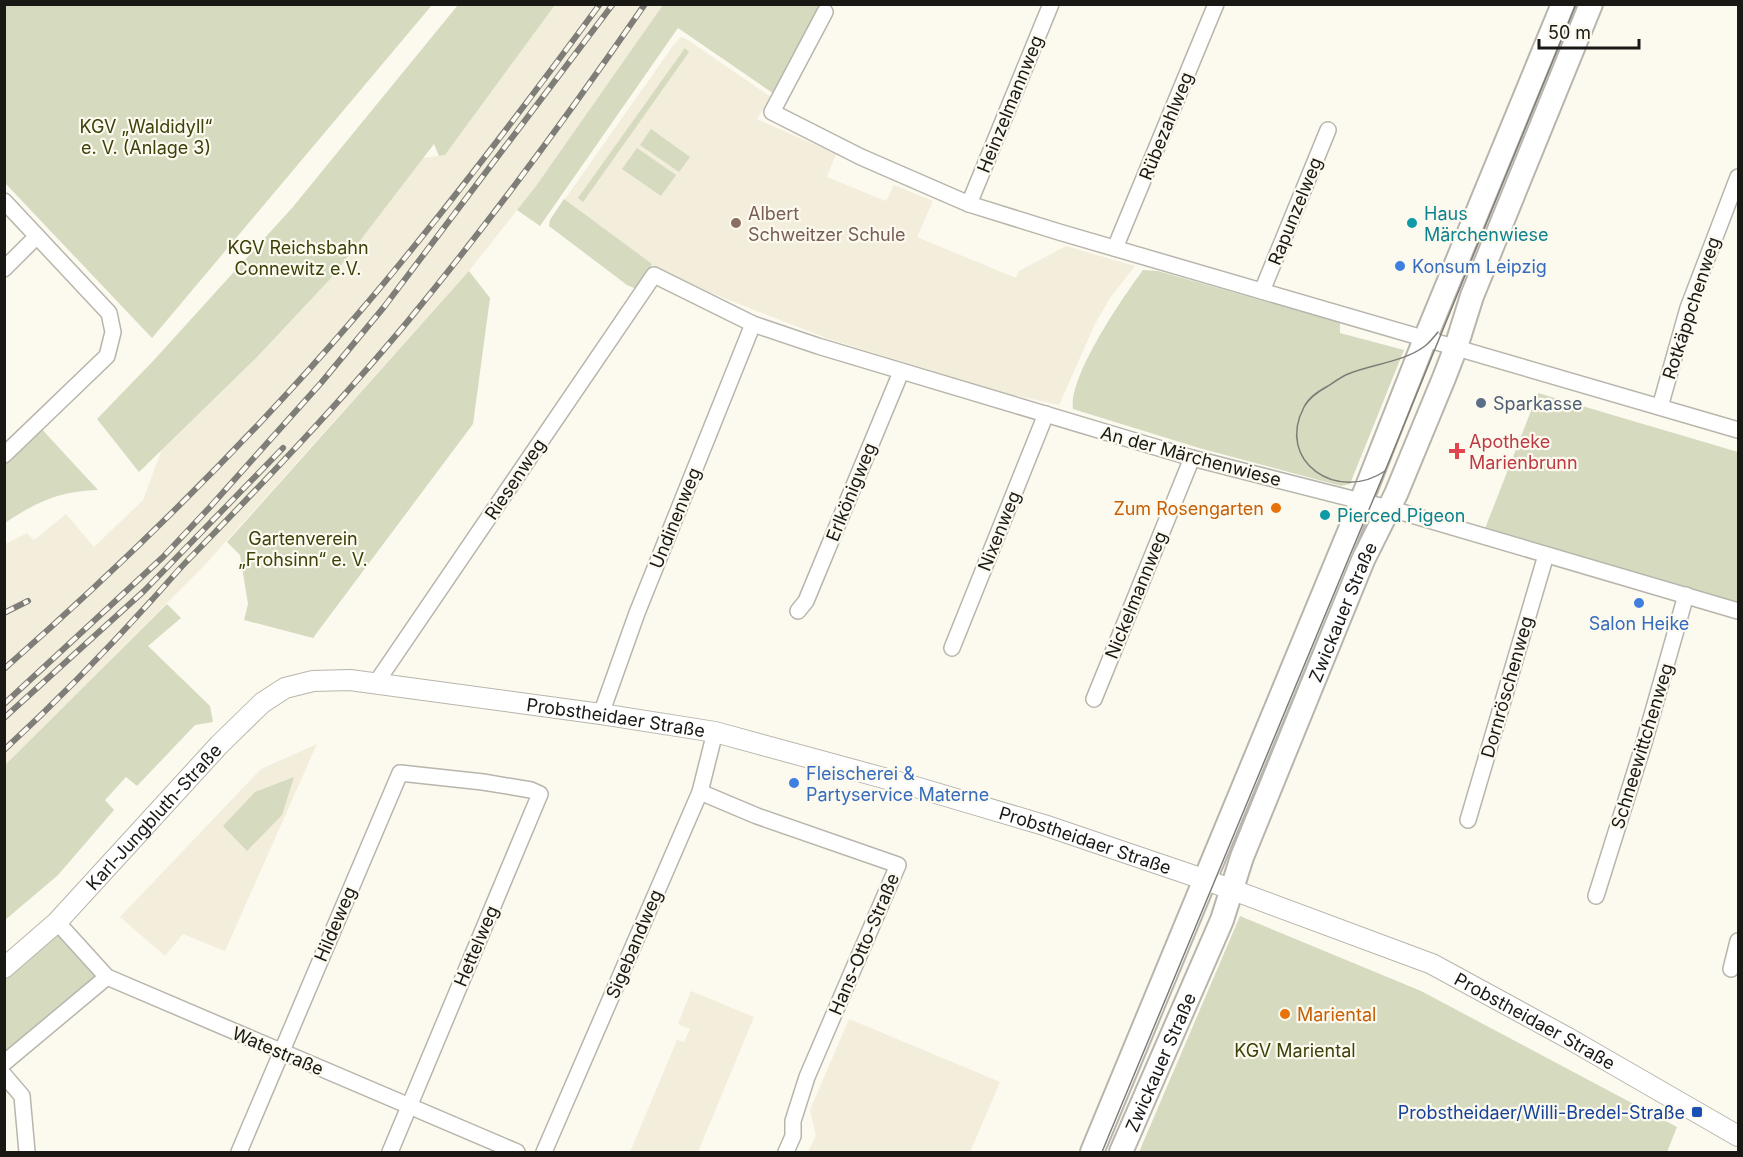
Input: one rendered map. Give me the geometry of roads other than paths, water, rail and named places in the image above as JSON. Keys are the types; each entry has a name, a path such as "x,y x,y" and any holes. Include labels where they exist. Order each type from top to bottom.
{"main road":[{"name":"Zwickauer Straße","path":"1092,1152 1362,501 1425,339 1563,4"},
{"name":"Zwickauer Straße","path":"1121,1152 1222,920 1246,846 1363,560 1396,494 1456,347 1472,296 1591,4"}],"street":[{"name":"Heinzelmannweg","path":"969,204 1051,4"},
{"name":"Rübezahlweg","path":"1115,248 1216,4"},
{"path":"825,12 772,112 861,156 969,204 1738,430"},
{"name":"Rapunzelweg","path":"1262,291 1328,130"},
{"name":"Rotkäppchenweg","path":"1660,407 1688,308 1738,177"},
{"path":"4,201 109,313 113,332 107,356 4,455"},
{"path":"4,269 37,236"},
{"name":"An der Märchenwiese","path":"654,274 753,324 901,372 1192,458 1388,508 1738,611"},
{"name":"Riesenweg","path":"376,683 654,274"},
{"name":"Undinenweg","path":"601,714 637,613 753,324"},
{"name":"Erlkönigweg","path":"798,610 806,601 901,372"},
{"name":"Nixenweg","path":"952,648 1046,414"},
{"name":"Nickelmannweg","path":"1094,699 1192,458"},
{"name":"Dornröschenweg","path":"1468,820 1546,555"},
{"name":"Schneewittchenweg","path":"1596,896 1638,763 1686,595"},
{"name":"Probstheidaer Straße","path":"313,681 350,680 376,683 715,732 1044,825 1206,880 1432,964 1568,1038 1738,1136"},
{"name":"Karl-Jungbluth-Straße","path":"4,968 57,922 219,745 262,703 285,688 313,681"},
{"name":"Sigebandweg","path":"544,1152 700,792 715,732"},
{"name":"Hildeweg","path":"239,1152 400,773 483,782"},
{"name":"Hettelweg","path":"390,1152 540,794 531,790 483,782"},
{"name":"Hans-Otto-Straße","path":"700,792 758,816 897,865 807,1077 794,1121 793,1136 786,1152"},
{"name":"Watestraße","path":"57,922 107,977 280,1053 517,1152"},
{"path":"1731,969 1738,941"},
{"path":"4,1063 107,977"},
{"path":"4,1075 22,1096 27,1152"}],"tram line":[{"path":"1102,1152 1576,4"},
{"path":"1385,471 1367,480 1348,482 1331,479 1316,472 1304,460 1298,445 1297,427 1304,407 1314,395 1343,377 1407,356 1425,346 1438,332"}],"railway":[{"path":"4,669 142,542 230,454 316,362 389,278 451,201 600,4"},
{"path":"4,704 163,557 321,383 384,307 613,4"},
{"path":"4,750 115,640 382,352 500,205 645,4"},
{"path":"4,718 144,591 283,448"},
{"path":"4,613 28,601"}],"place":[{"name":"Albert Schweitzer Schule","path":"736,223"},
{"name":"Haus Märchenwiese","path":"1412,223"},
{"name":"Konsum Leipzig","path":"1400,266"},
{"name":"Sparkasse","path":"1481,403"},
{"name":"Apotheke Marienbrunn","path":"1457,451"},
{"name":"Zum Rosengarten","path":"1276,508"},
{"name":"Pierced Pigeon","path":"1325,515"},
{"name":"Salon Heike","path":"1639,603"},
{"name":"Fleischerei & Partyservice Materne","path":"794,783"},
{"name":"Mariental","path":"1285,1014"},
{"name":"Probstheidaer/Willi-Bredel-Straße","path":"1697,1112"}],"park label":[{"name":"KGV „Waldidyll“ e. V. (Anlage 3)","path":"146,136"},
{"name":"KGV Reichsbahn Connewitz e.V.","path":"298,257"},
{"name":"Gartenverein „Frohsinn“ e. V.","path":"303,548"},
{"name":"KGV Mariental","path":"1295,1050"}]}
